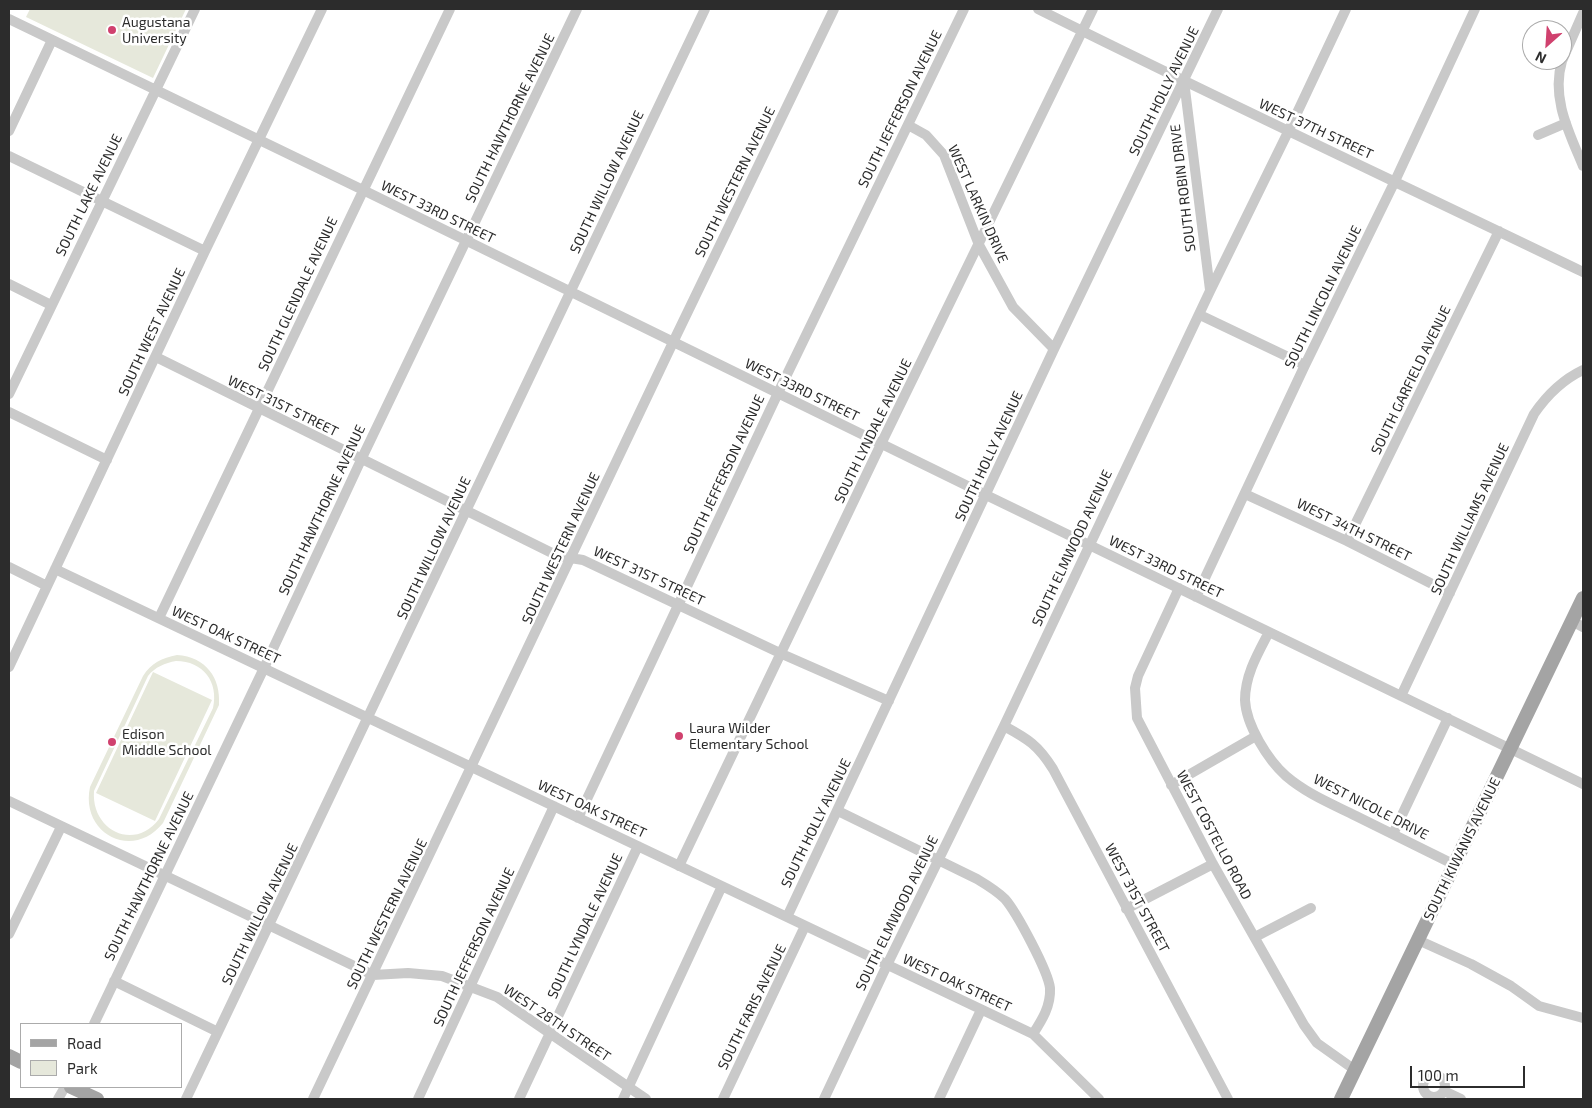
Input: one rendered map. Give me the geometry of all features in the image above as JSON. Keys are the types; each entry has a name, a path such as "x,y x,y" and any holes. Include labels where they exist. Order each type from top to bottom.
{"main road":[{"name":"SOUTH KIWANIS AVENUE","path":"1341,1099 1510,748 1579,619 1583,598"},
{"path":"73,1088 97,1099"}],"street":[{"name":"SOUTH LAKE AVENUE","path":"9,394 195,9"},
{"name":"SOUTH WEST AVENUE","path":"9,667 204,252 322,9"},
{"name":"SOUTH GLENDALE AVENUE","path":"159,618 450,9"},
{"name":"SOUTH HAWTHORNE AVENUE","path":"94,1023 577,9"},
{"name":"SOUTH WILLOW AVENUE","path":"186,1099 706,9"},
{"name":"SOUTH WESTERN AVENUE","path":"313,1099 673,342 834,9"},
{"name":"SOUTH JEFFERSON AVENUE","path":"578,818 778,393 964,9"},
{"name":"WEST 37TH STREET","path":"1038,9 1288,132 1395,181 1583,272"},
{"name":"SOUTH LYNDALE AVENUE","path":"679,866 881,444 1093,9"},
{"name":"SOUTH HOLLY AVENUE","path":"787,917 1054,349 1218,9"},
{"name":"SOUTH ELMWOOD AVENUE","path":"824,1099 1346,9"},
{"name":"SOUTH LINCOLN AVENUE","path":"1196,597 1475,9"},
{"path":"1574,9 1583,13 1560,69 1558,92 1560,107 1583,166"},
{"name":"WEST 33RD STREET","path":"9,19 1583,784"},
{"path":"9,131 52,40"},
{"name":"SOUTH ROBIN DRIVE","path":"1184,81 1210,291"},
{"path":"1538,135 1566,123"},
{"name":"WEST LARKIN DRIVE","path":"908,125 926,135 944,155 979,245 1013,307 1054,349"},
{"path":"9,156 204,252"},
{"name":"SOUTH GARFIELD AVENUE","path":"1347,541 1499,231"},
{"path":"9,284 51,305"},
{"path":"1200,315 1305,365"},
{"name":"WEST 31ST STREET","path":"156,357 558,556 583,560 782,654 889,701"},
{"name":"SOUTH WILLIAMS AVENUE","path":"1401,696 1534,414 1552,391 1583,370"},
{"path":"9,412 107,460"},
{"name":"WEST 34TH STREET","path":"1245,494 1347,541 1450,593"},
{"path":"9,567 47,586"},
{"name":"WEST OAK STREET","path":"55,569 1033,1034 1099,1099"},
{"name":"WEST COSTELLO ROAD","path":"1179,588 1138,676 1135,688 1137,718 1213,864 1294,1008 1317,1043 1355,1070"},
{"name":"WEST NICOLE DRIVE","path":"1269,632 1246,685 1246,710 1256,736 1271,759 1285,775 1310,793 1455,865"},
{"path":"1392,834 1448,718"},
{"name":"WEST 31ST STREET","path":"1004,726 1033,743 1044,754 1228,1099"},
{"path":"1172,785 1256,736"},
{"name":"WEST 28TH STREET","path":"9,801 373,975 408,973 442,976 497,997 646,1099"},
{"name":"SOUTH JEFFERSON AVENUE","path":"418,1099 554,806"},
{"path":"838,811 995,889 1013,909 1046,972 1050,988 1046,1011 1033,1034"},
{"path":"9,934 61,827"},
{"name":"SOUTH LYNDALE AVENUE","path":"519,1099 638,846"},
{"path":"1126,909 1213,864"},
{"path":"623,1099 722,886"},
{"path":"1255,937 1311,908"},
{"name":"SOUTH FARIS AVENUE","path":"722,1099 805,926"},
{"path":"1418,940 1470,964 1511,986 1540,1006 1583,1018"},
{"path":"114,981 218,1032"},
{"path":"939,1099 981,1010"},
{"path":"58,1099 64,1088"},
{"path":"1444,1091 1460,1099"}],"green space":[{"name":"Augustana University","path":"30,9 186,9 153,78 26,17"},
{"path":"177,655 196,660 210,671 217,686 219,705 163,823 151,834 138,840 124,841 112,837 101,829 93,818 89,804 90,787 146,671 153,664","holes":["176,661 186,662 201,669 207,675 214,690 213,708 159,819 149,829 138,834 127,835 116,832 107,826 99,816 95,805 94,791 148,676 164,664"]},
{"path":"153,672 212,700 155,821 96,793"}],"place":[{"name":"Augustana University","path":"112,30"},
{"name":"Laura Wilder Elementary School","path":"679,736"},
{"name":"Edison Middle School","path":"112,742"}]}
